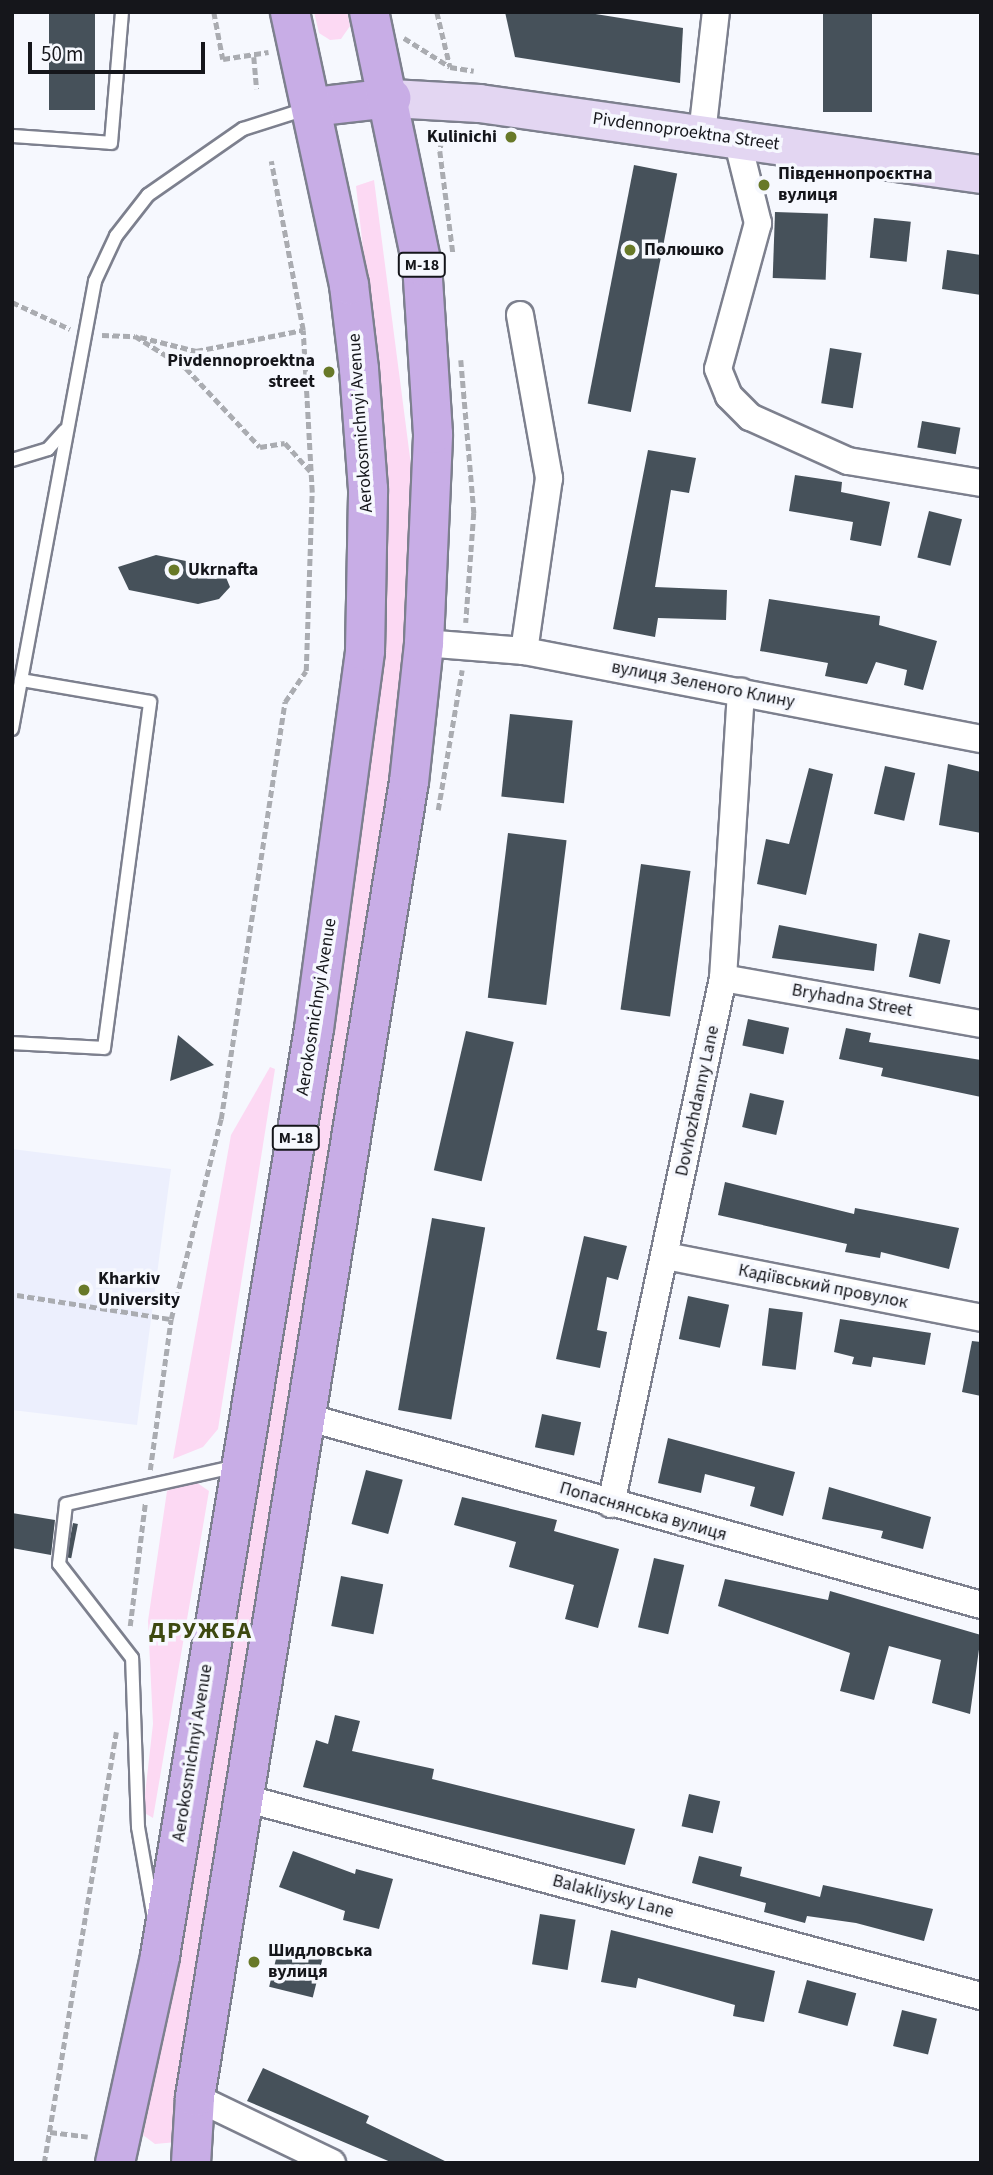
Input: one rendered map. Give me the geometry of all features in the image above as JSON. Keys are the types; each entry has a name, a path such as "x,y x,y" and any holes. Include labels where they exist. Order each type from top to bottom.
{"main road":[{"name":"Aerokosmichnyi Avenue","path":"102,2150 160,1956 348,809 365,651 368,489 359,369 313,107 290,12"},
{"name":"М-18","path":"191,2163 195,2097 409,782 425,643 433,434 423,278 391,98 383,22"},
{"path":"313,107 391,98"},
{"name":"Pivdennoproektna Street","path":"391,98 480,103 981,174"}],"street":[{"path":"702,134 716,12"},
{"path":"737,139 758,223 718,369 729,396 750,418 848,461 981,483"},
{"path":"520,316 549,478 524,651"},
{"name":"вулиця Зеленого Клину","path":"425,643 524,651 981,739"},
{"name":"Dovhozhdanny Lane","path":"611,1504 666,1256 723,978 741,692"},
{"name":"Bryhadna Street","path":"723,978 981,1024"},
{"name":"Кадіївський провулок","path":"666,1256 981,1318"},
{"name":"Попаснянська вулиця","path":"306,1417 981,1605"},
{"name":"Balakliysky Lane","path":"244,1798 981,1996"},
{"path":"195,2097 332,2163"}],"lane":[{"path":"12,136 111,143 122,12"},
{"path":"12,729 81,335 95,281 117,236 148,195 243,129 313,107"},
{"path":"12,460 48,449 65,430"},
{"path":"12,1043 104,1048 150,702 21,680"},
{"path":"160,1956 138,1827 127,1652 59,1564 66,1504 241,1466"}],"path":[{"path":"214,12 223,59 254,57 275,50"},
{"path":"383,22 450,67 437,12"},
{"path":"254,57 257,89"},
{"path":"127,1652 171,1319 221,1119 285,702 306,671 310,471 303,330 271,161"},
{"path":"12,302 81,335 135,336 196,351 303,330"},
{"path":"135,336 187,368 260,447 285,443 310,471"},
{"path":"17,1295 171,1319"},
{"path":"44,2163 117,1722"},
{"path":"50,2132 102,2150"}],"shaded area":[{"path":"314,12 347,12 350,26 341,39 330,40 319,33"},
{"path":"374,180 418,519 406,692 177,2142 155,2144 143,2135 330,1014 383,539 384,436 356,186"},
{"path":"270,1067 275,1069 218,1429 203,1447 173,1459 231,1135"},
{"name":"Kharkiv University","path":"12,1149 171,1169 137,1425 12,1410"},
{"path":"193,1480 209,1491 153,1818 143,1812 153,1724 148,1621 167,1491"}],"building":[{"path":"49,12 95,12 95,110 49,110"},
{"path":"505,12 583,12 683,28 680,83 515,57"},
{"path":"823,12 872,12 872,112 823,112"},
{"path":"634,165 677,173 631,412 588,404"},
{"path":"775,212 828,214 826,280 773,278"},
{"path":"874,218 911,222 907,262 870,258"},
{"path":"947,250 981,255 981,295 942,289"},
{"path":"830,348 862,353 853,408 821,403"},
{"path":"922,421 960,428 956,454 917,448"},
{"path":"648,450 696,458 689,493 671,490 655,587 727,590 726,620 658,618 655,637 613,629"},
{"path":"795,475 842,482 841,492 890,502 881,546 850,540 853,522 789,511"},
{"path":"929,511 962,519 950,566 917,558"},
{"path":"156,555 206,565 225,575 230,587 219,599 198,604 129,590 118,567"},
{"path":"769,599 880,616 879,625 937,641 923,690 904,685 907,670 876,662 867,684 825,676 828,663 760,651"},
{"path":"510,714 573,721 564,803 501,797"},
{"path":"948,764 981,772 981,833 939,825"},
{"path":"885,766 915,773 904,821 874,814"},
{"path":"809,768 833,774 806,895 757,884 766,839 789,844"},
{"path":"508,833 567,840 546,1005 488,998"},
{"path":"641,864 691,871 670,1017 621,1010"},
{"path":"779,925 877,944 874,971 772,958"},
{"path":"919,933 950,940 940,984 909,977"},
{"path":"748,1019 789,1028 783,1054 742,1045"},
{"path":"846,1028 871,1033 869,1042 981,1060 981,1097 881,1076 883,1068 839,1059"},
{"path":"466,1031 514,1042 482,1181 434,1170"},
{"path":"178,1035 214,1065 170,1081"},
{"path":"750,1093 784,1101 776,1135 742,1127"},
{"path":"725,1182 854,1214 855,1208 959,1228 949,1269 881,1252 880,1258 845,1252 847,1244 718,1215"},
{"path":"432,1218 485,1227 451,1419 398,1410"},
{"path":"584,1236 627,1246 618,1280 607,1277 597,1330 607,1332 600,1368 556,1359"},
{"path":"688,1296 729,1305 720,1348 679,1339"},
{"path":"769,1308 803,1312 796,1370 762,1366"},
{"path":"840,1319 931,1333 925,1365 873,1357 871,1367 852,1364 854,1357 834,1352"},
{"path":"972,1341 981,1342 981,1396 962,1392"},
{"path":"542,1414 581,1422 574,1456 535,1447"},
{"path":"668,1438 795,1472 783,1516 750,1506 755,1487 705,1474 701,1493 658,1483"},
{"path":"366,1470 403,1480 388,1534 352,1524"},
{"path":"829,1487 931,1517 923,1549 881,1538 883,1531 822,1519"},
{"path":"462,1497 557,1520 554,1531 619,1549 598,1628 565,1619 574,1585 509,1567 516,1542 454,1525"},
{"path":"12,1513 55,1520 51,1555 12,1548"},
{"path":"73,1523 78,1524 71,1558 66,1557"},
{"path":"654,1558 684,1565 668,1634 638,1627"},
{"path":"341,1576 383,1584 373,1634 331,1626"},
{"path":"725,1579 828,1600 830,1591 981,1635 970,1714 932,1703 941,1660 889,1646 874,1700 840,1691 850,1653 718,1606"},
{"path":"335,1715 360,1721 352,1751 434,1769 432,1779 635,1829 625,1865 303,1787 316,1740 328,1744"},
{"path":"689,1794 720,1801 713,1833 682,1826"},
{"path":"293,1851 355,1874 356,1869 393,1879 379,1929 343,1920 345,1911 279,1887"},
{"path":"699,1856 742,1867 740,1876 820,1897 823,1885 933,1909 924,1941 856,1923 807,1916 805,1923 764,1912 766,1903 692,1883"},
{"path":"540,1914 576,1920 568,1970 532,1964"},
{"path":"611,1930 775,1971 764,2022 733,2016 735,2005 638,1978 636,1988 601,1982"},
{"path":"280,1943 324,1954 313,1998 269,1987"},
{"path":"807,1980 856,1993 847,2026 798,2013"},
{"path":"902,2010 937,2019 928,2055 893,2046"},
{"path":"263,2068 369,2116 366,2123 449,2163 393,2163 247,2101"}],"place":[{"name":"Kulinichi","path":"511,137"},
{"name":"Південнопроєктна вулиця","path":"764,185"},
{"name":"Полюшко","path":"630,250"},
{"name":"Pivdennoproektna street","path":"329,372"},
{"name":"Ukrnafta","path":"174,570"},
{"name":"Kharkiv University","path":"84,1290"},
{"name":"Шидловська вулиця","path":"254,1962"}],"district":[{"name":"ДРУЖБА","path":"201,1631"}]}
